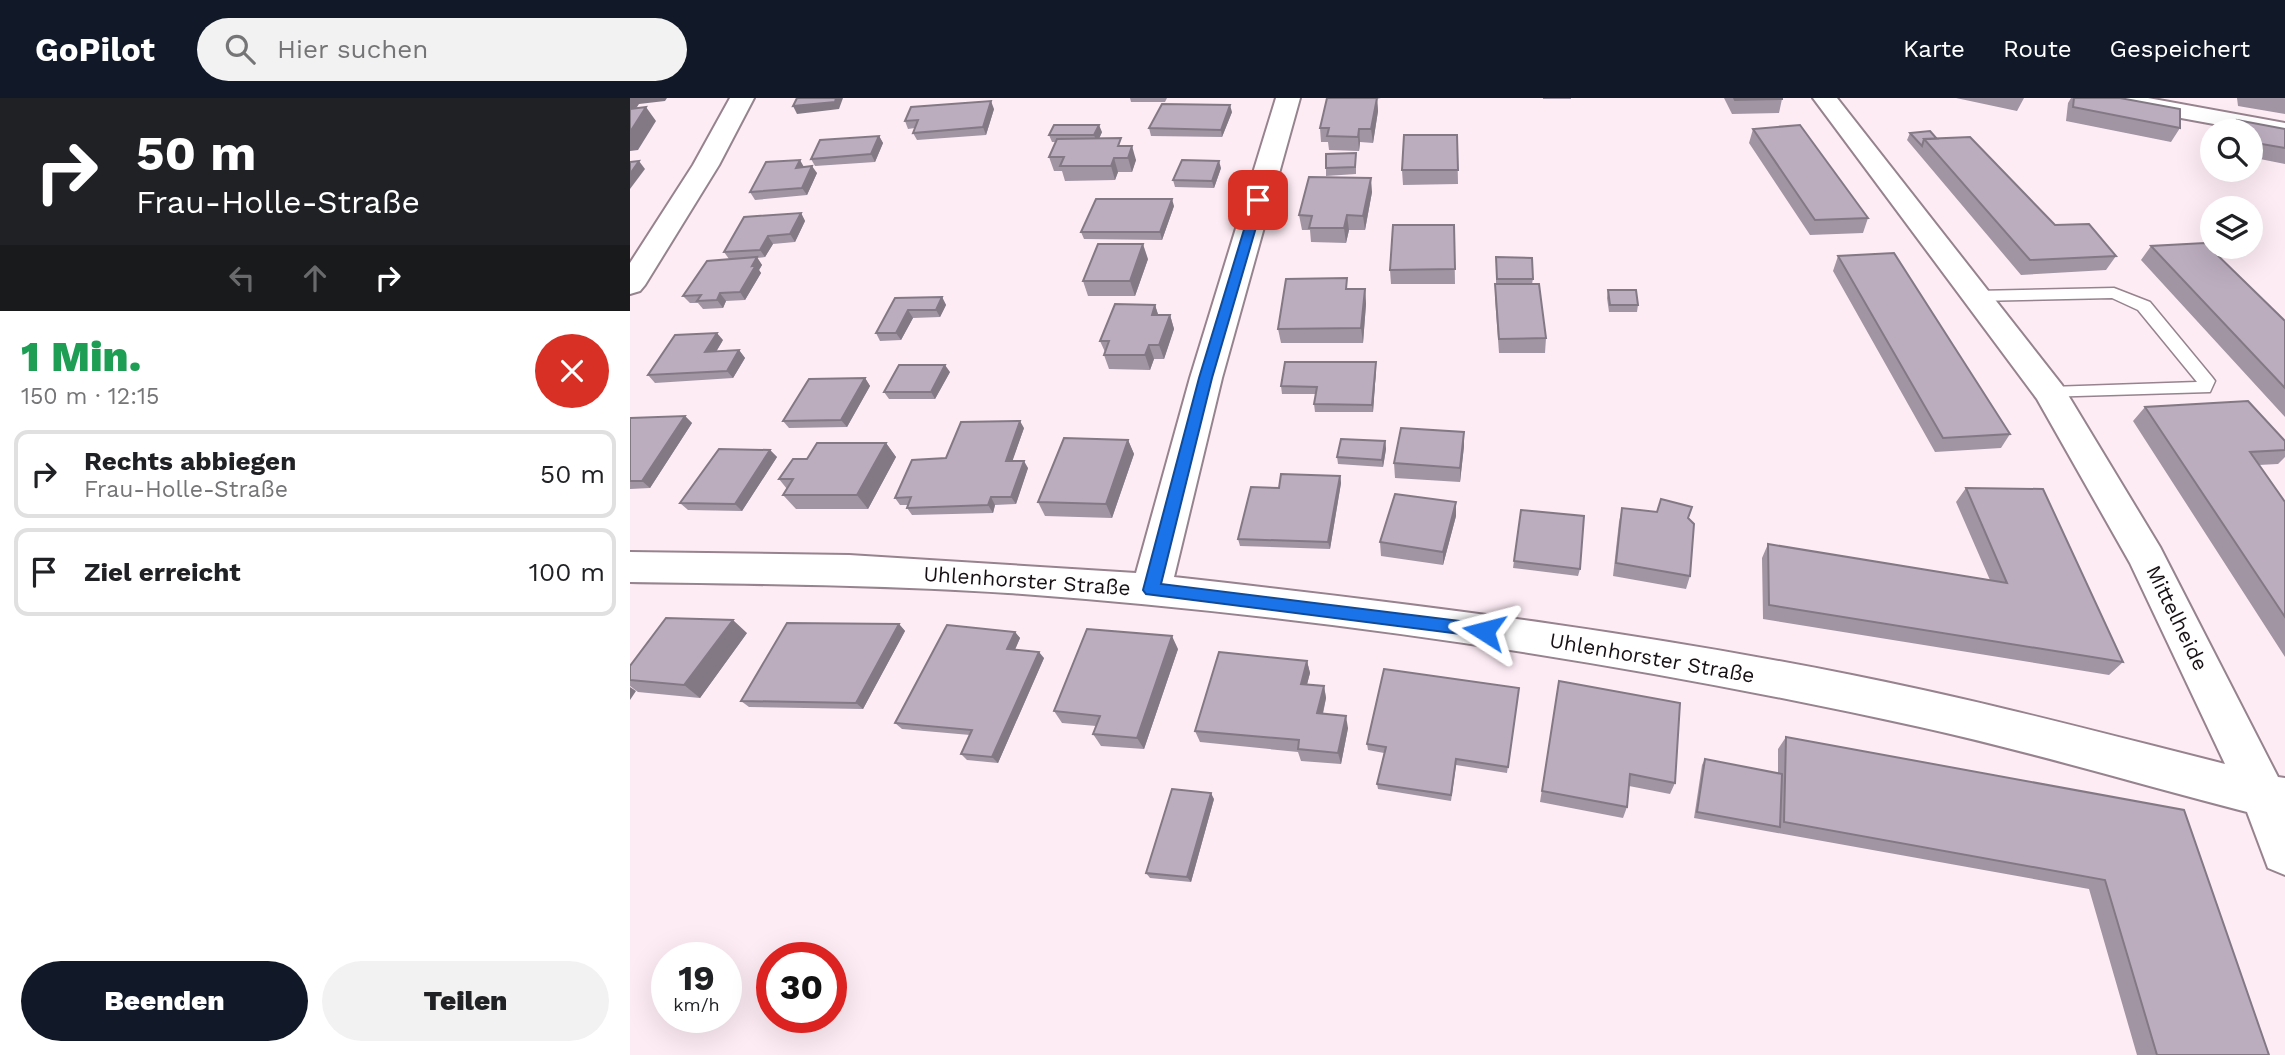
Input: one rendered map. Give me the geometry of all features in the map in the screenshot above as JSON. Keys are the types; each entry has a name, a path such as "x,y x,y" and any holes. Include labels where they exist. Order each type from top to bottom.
{"street":[{"path":"630,285 706,165 742,98"},
{"path":"1151,590 1206,378 1289,98"},
{"name":"Mittelheide","path":"1825,98 2050,393 2147,558 2273,796 2285,852"},
{"path":"2110,98 2285,130"},
{"name":"Uhlenhorster Straße","path":"630,567 849,570 1151,590 1430,622 1727,670 1923,709 2273,796"}],"lane":[{"path":"1976,296 2114,293 2133,299 2144,306 2206,382 2204,388 2199,390 2050,393"}],"building":[{"path":"797,98 836,98 835,102 793,106"},
{"path":"1327,98 1377,98 1371,129 1359,129 1358,137 1327,136 1329,128 1320,128"},
{"path":"1734,98 1782,98 1782,99 1735,100"},
{"path":"2074,98 2120,98 2180,109 2180,128 2073,107"},
{"path":"991,101 983,127 913,133 918,120 905,121 911,107"},
{"path":"1162,104 1230,105 1221,130 1149,128"},
{"path":"646,107 630,132 630,109"},
{"path":"1054,125 1099,125 1094,135 1049,135"},
{"path":"1800,125 1868,218 1815,220 1753,129"},
{"path":"2263,125 2285,129 2285,148 2263,144"},
{"path":"1930,131 1937,139 1924,139 1922,146 1910,133"},
{"path":"1404,135 1457,135 1458,170 1402,170"},
{"path":"879,136 871,154 811,159 820,140"},
{"path":"1970,137 2055,225 2089,224 2116,256 2030,260 1924,139"},
{"path":"1121,138 1118,146 1132,146 1128,158 1114,158 1111,166 1060,166 1064,157 1049,157 1057,139"},
{"path":"1356,153 1355,167 1326,168 1326,154"},
{"path":"800,160 796,168 812,166 802,188 750,192 766,162"},
{"path":"1182,160 1219,161 1212,181 1173,180"},
{"path":"639,161 630,174 630,162"},
{"path":"1309,177 1371,178 1363,216 1347,215 1344,228 1309,228 1312,216 1299,215"},
{"path":"1096,199 1172,199 1160,232 1081,232"},
{"path":"801,213 790,234 768,236 760,250 724,252 744,217"},
{"path":"1393,225 1454,225 1455,269 1390,270"},
{"path":"2200,243 2200,259 2221,259 2285,321 2285,388 2151,246"},
{"path":"1098,244 1143,244 1130,281 1083,281"},
{"path":"1894,253 2010,434 1943,438 1838,256"},
{"path":"757,257 752,266 756,265 740,292 720,293 717,300 697,301 701,295 683,296 707,261"},
{"path":"1496,257 1532,258 1533,279 1497,279"},
{"path":"1347,278 1346,289 1365,289 1361,328 1278,329 1286,279"},
{"path":"1495,284 1539,284 1546,338 1499,339"},
{"path":"1608,290 1636,290 1638,305 1610,305"},
{"path":"942,297 936,310 908,310 896,333 876,333 895,298"},
{"path":"1115,304 1155,305 1152,315 1170,315 1159,345 1149,345 1145,355 1104,355 1109,341 1100,341"},
{"path":"717,333 705,352 739,350 727,371 648,375 675,335"},
{"path":"1285,362 1376,362 1372,405 1314,404 1317,387 1281,386"},
{"path":"899,365 945,365 931,392 884,392"},
{"path":"865,378 841,420 783,421 809,379"},
{"path":"2248,401 2285,441 2285,450 2250,452 2285,502 2285,617 2145,407"},
{"path":"685,416 642,481 630,481 630,418"},
{"path":"1020,421 1006,461 1024,461 1011,497 991,497 988,505 907,508 911,497 895,498 912,460 946,458 961,422"},
{"path":"1401,428 1464,432 1460,468 1394,463"},
{"path":"1064,438 1128,440 1106,504 1038,502"},
{"path":"1341,439 1385,441 1382,460 1337,457"},
{"path":"817,443 886,443 857,495 783,495 793,479 779,479 793,459 807,459"},
{"path":"719,449 770,450 735,504 680,503"},
{"path":"1281,474 1340,476 1328,542 1238,539 1251,487 1279,488"},
{"path":"1966,488 2043,489 2123,662 1769,605 1768,544 2007,583"},
{"path":"1395,494 1456,502 1443,552 1380,542"},
{"path":"1661,499 1692,507 1688,518 1694,524 1690,576 1616,563 1622,508 1657,512"},
{"path":"1521,510 1584,516 1580,569 1514,561"},
{"path":"666,618 733,620 684,685 630,680 630,666"},
{"path":"787,623 899,624 856,703 741,701"},
{"path":"947,625 1015,632 1007,649 1039,652 992,757 961,754 972,730 895,723"},
{"path":"1087,629 1172,636 1137,738 1093,734 1100,716 1054,711"},
{"path":"1219,652 1307,661 1301,684 1324,686 1317,713 1346,716 1338,753 1298,749 1299,740 1195,731"},
{"path":"1384,669 1519,688 1508,767 1456,759 1451,795 1377,784 1386,747 1367,744"},
{"path":"1559,681 1680,703 1675,783 1630,774 1627,807 1542,791"},
{"path":"1786,737 2184,810 2269,1055 2157,1055 2105,880 1784,822"},
{"path":"1705,759 1782,774 1780,827 1697,812"},
{"path":"1172,789 1211,793 1187,877 1146,873"}],"route":[{"path":"1258,200 1206,378 1151,590 1430,622 1484,631"}]}
